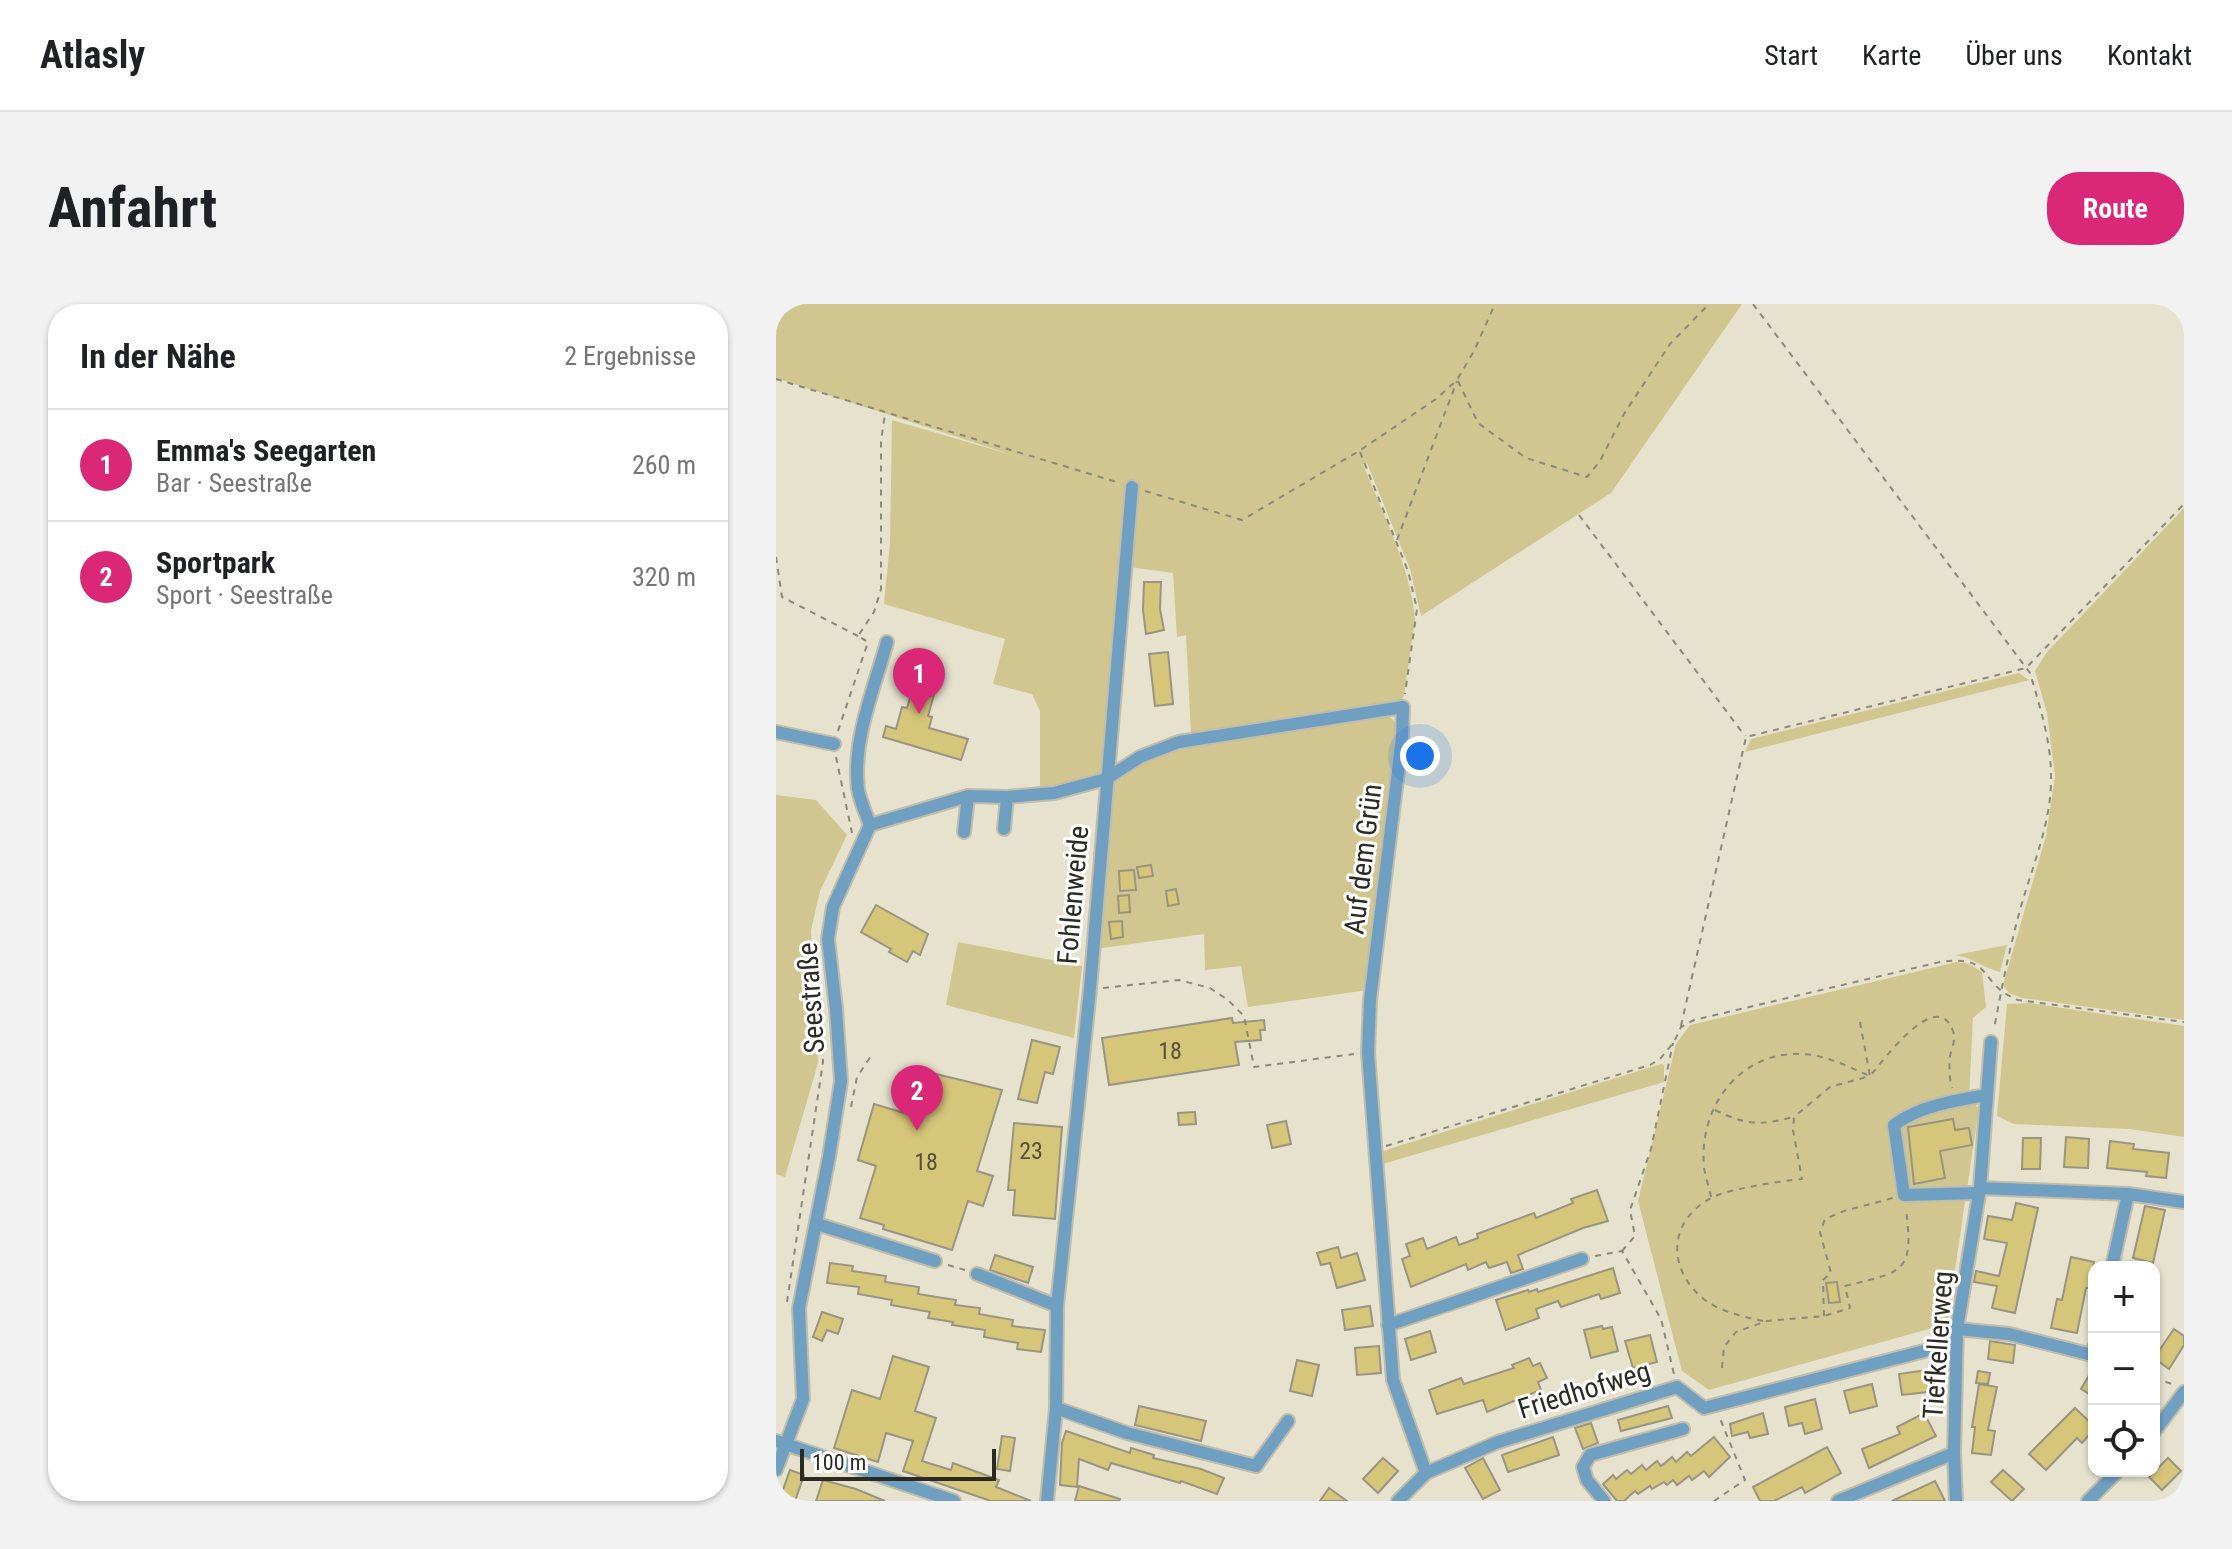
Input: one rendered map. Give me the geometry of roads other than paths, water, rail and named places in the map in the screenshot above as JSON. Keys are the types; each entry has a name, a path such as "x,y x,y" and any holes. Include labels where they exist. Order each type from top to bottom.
{"street":[{"name":"Fohlenweide","path":"1047,1501 1056,1408 1057,1306 1090,989 1132,487"},
{"path":"887,642 861,734 857,766 858,792 870,825 968,796 1054,793 1106,779"},
{"name":"Auf dem Grün","path":"1106,779 1140,757 1179,742 1403,707 1402,738 1370,1000 1368,1053 1393,1380 1426,1473"},
{"path":"776,732 834,744"},
{"path":"964,832 968,796"},
{"path":"1004,829 1007,797"},
{"name":"Seestraße","path":"776,1470 782,1443 803,1399 799,1308 817,1224 841,1081 828,939 833,907 870,825"},
{"name":"Tiefkellerweg","path":"1956,1501 1957,1329 1979,1190 1991,1042"},
{"path":"1987,1095 1955,1101 1902,1119 1894,1125 1904,1195 1979,1190 2128,1194 2184,1202"},
{"path":"2113,1261 2128,1194"},
{"path":"817,1224 935,1261"},
{"path":"1388,1325 1582,1259"},
{"path":"977,1274 1057,1306"},
{"path":"1957,1329 2009,1334 2088,1354"},
{"name":"Friedhofweg","path":"1398,1501 1426,1473 1498,1442 1677,1387 1704,1408 1932,1349"},
{"path":"2160,1422 2179,1389"},
{"path":"1056,1408 1127,1433 1256,1466 1288,1421"},
{"path":"1604,1501 1587,1480 1583,1467 1590,1455 1683,1429"},
{"path":"782,1443 954,1501"},
{"path":"1838,1501 1954,1453"},
{"path":"2088,1501 2112,1477"}],"place":[{"name":"Emma's Seegarten","path":"919,714"},
{"name":"Sportpark","path":"917,1131"}]}
